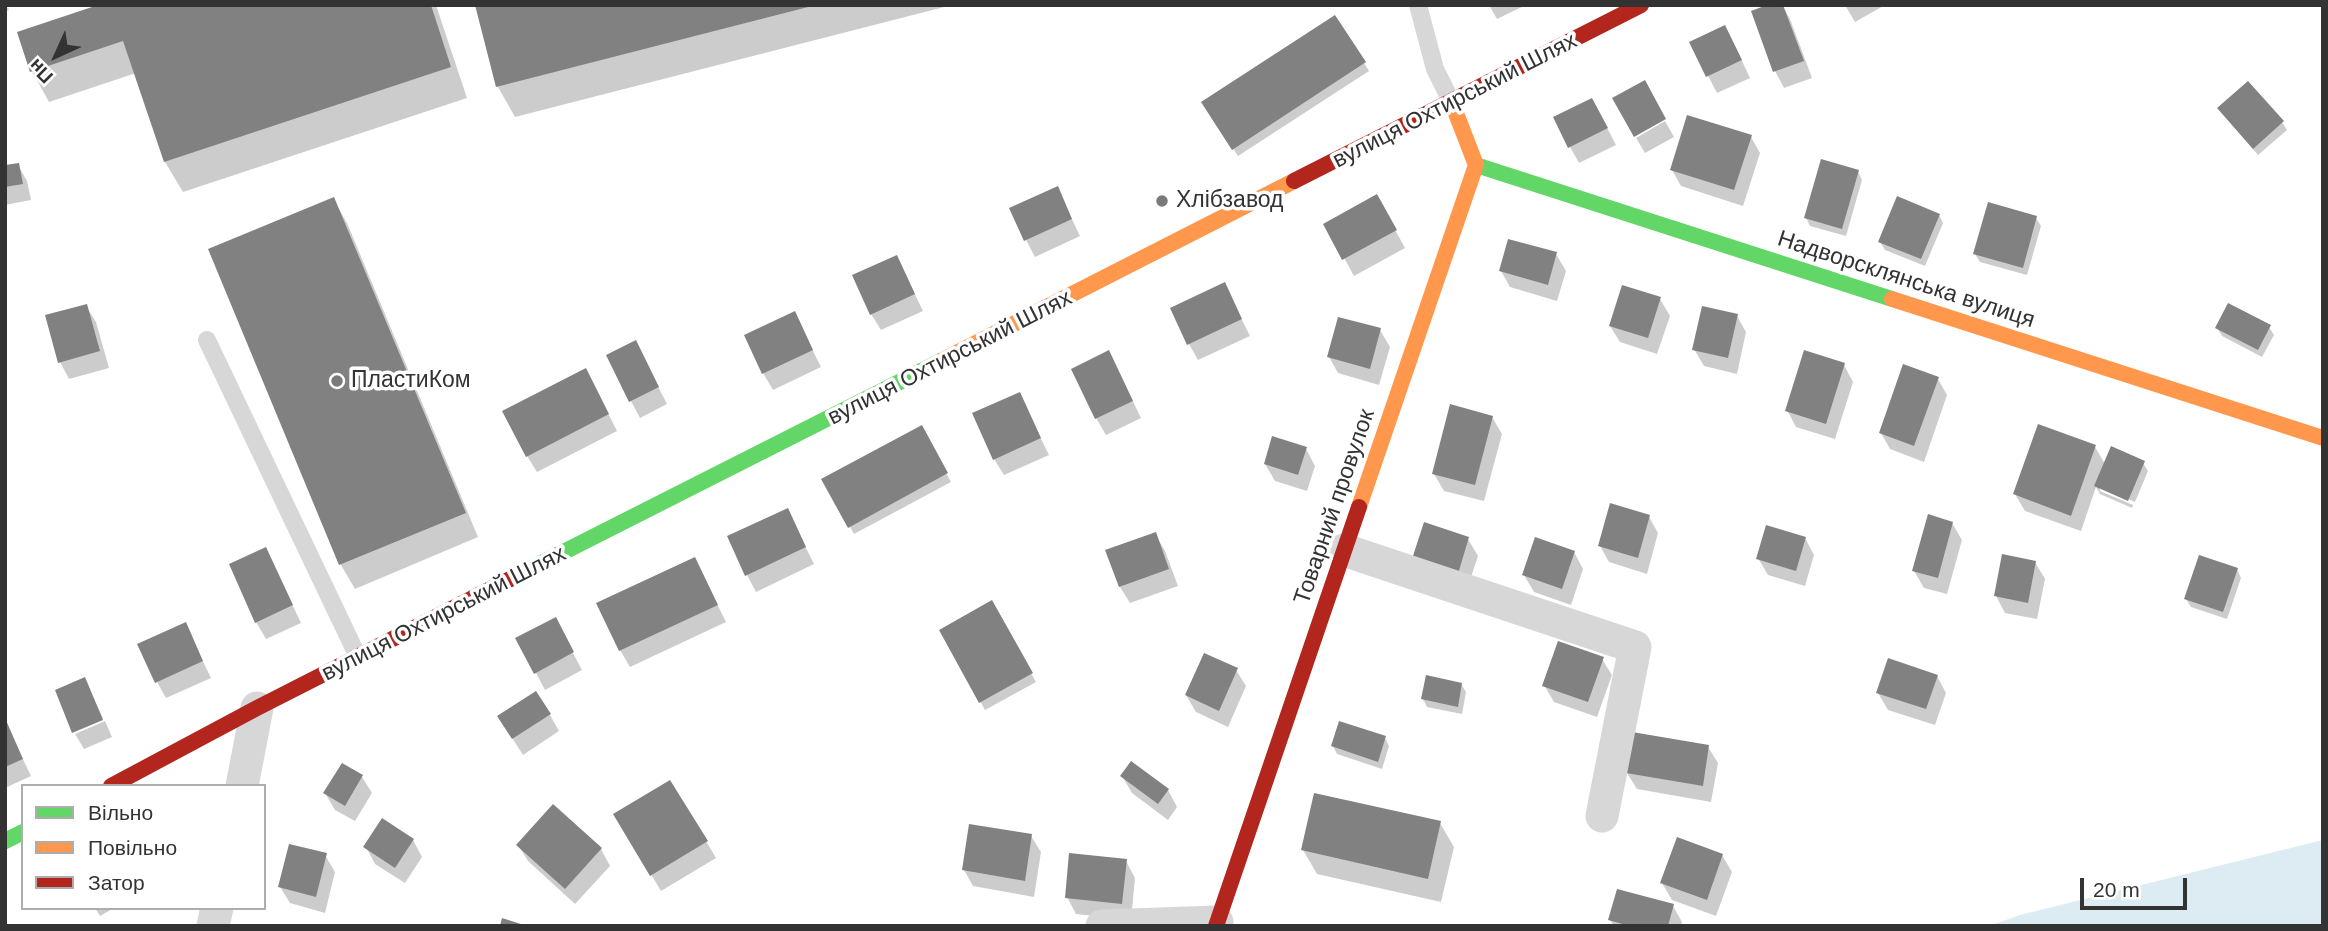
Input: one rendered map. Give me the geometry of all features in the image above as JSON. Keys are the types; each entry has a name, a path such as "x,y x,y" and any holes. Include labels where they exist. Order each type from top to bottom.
{"street":[{"name":"вулиця Охтирський Шлях","path":"115,784 257,708 1641,5"},
{"path":"1452,103 1476,165"},
{"name":"Надворсклянська вулиця","path":"1476,165 2323,438"},
{"name":"Товарний провулок","path":"1216,924 1476,165"},
{"path":"1344,550 1635,647 1602,816"},
{"path":"242,784 257,708"},
{"path":"5,841 21,833"},
{"path":"1102,926 1216,924"}],"lane":[{"path":"1418,5 1435,69 1452,103"},
{"path":"207,340 358,657"}],"path":[{"path":"5,9 11,5"}],"shaded area":[{"path":"2323,840 2323,926 1989,926 2020,915"}],"building":[{"path":"98,5 431,5 451,67 164,162 123,41 30,72 17,32"},
{"path":"475,5 812,5 812,6 496,87"},
{"path":"1767,5 1783,5 1804,61 1773,72 1751,11"},
{"path":"1335,15 1366,62 1232,150 1201,102"},
{"path":"1725,25 1742,60 1706,77 1689,42"},
{"path":"1645,80 1666,119 1634,137 1612,98"},
{"path":"2248,81 2284,121 2253,149 2217,108"},
{"path":"1592,98 1608,128 1568,148 1553,117"},
{"path":"1687,115 1752,135 1734,190 1670,170"},
{"path":"1821,159 1859,170 1842,229 1804,218"},
{"path":"19,163 23,184 5,187 5,165"},
{"path":"1058,186 1072,219 1024,241 1009,208"},
{"path":"1377,194 1397,230 1342,260 1323,224"},
{"path":"1897,196 1940,214 1921,259 1878,242"},
{"name":"ПластиКом","path":"334,197 466,513 339,565 208,249"},
{"path":"1988,202 2037,216 2023,268 1973,254"},
{"path":"1508,239 1557,252 1548,285 1499,271"},
{"path":"897,255 915,294 870,315 852,275"},
{"path":"1225,282 1242,319 1187,345 1170,308"},
{"path":"1622,285 1661,297 1648,338 1609,326"},
{"path":"2228,303 2271,325 2258,350 2215,328"},
{"path":"87,304 100,351 58,363 45,315"},
{"path":"1702,306 1738,314 1728,358 1692,350"},
{"path":"795,311 813,350 762,374 744,335"},
{"path":"1338,317 1381,328 1370,369 1327,357"},
{"path":"636,340 659,387 629,402 606,355"},
{"path":"1109,350 1133,401 1095,419 1071,369"},
{"path":"1804,350 1845,363 1826,424 1785,411"},
{"path":"1903,364 1939,377 1914,446 1879,433"},
{"path":"586,368 609,414 526,457 502,411"},
{"path":"1020,392 1041,438 993,460 972,413"},
{"path":"1450,404 1493,416 1475,485 1432,474"},
{"path":"2038,424 2096,445 2071,516 2013,494"},
{"path":"922,425 948,473 848,528 821,479"},
{"path":"1272,436 1307,447 1298,475 1264,464"},
{"path":"2111,446 2145,461 2128,501 2094,486"},
{"path":"1610,503 1650,515 1638,558 1598,546"},
{"path":"788,508 806,547 745,576 727,536"},
{"path":"1928,514 1953,522 1938,578 1912,571"},
{"path":"1424,522 1469,537 1458,574 1412,559"},
{"path":"1766,525 1806,537 1796,571 1756,559"},
{"path":"1156,532 1169,569 1119,587 1105,550"},
{"path":"1535,537 1575,551 1562,589 1522,575"},
{"path":"266,547 293,605 255,623 229,564"},
{"path":"2002,554 2036,561 2028,603 1994,596"},
{"path":"2199,555 2238,568 2223,612 2184,599"},
{"path":"695,557 718,605 619,651 596,603"},
{"path":"992,600 1033,673 979,703 939,630"},
{"path":"556,617 574,652 534,674 515,638"},
{"path":"186,622 203,661 155,683 137,644"},
{"path":"1558,641 1604,657 1588,702 1542,686"},
{"path":"1204,653 1238,668 1219,711 1185,695"},
{"path":"1888,658 1938,675 1926,709 1876,693"},
{"path":"1426,675 1462,683 1458,707 1421,699"},
{"path":"85,677 103,720 72,733 55,690"},
{"path":"536,691 551,714 512,739 497,716"},
{"path":"5,718 23,759 5,767"},
{"path":"1339,721 1386,736 1378,762 1331,746"},
{"path":"1632,732 1709,745 1703,786 1626,773"},
{"path":"1131,761 1169,789 1158,804 1120,776"},
{"path":"342,763 363,775 345,806 323,793"},
{"path":"670,780 708,841 650,876 613,814"},
{"path":"1314,793 1441,821 1428,879 1301,850"},
{"path":"553,804 602,848 565,889 516,845"},
{"path":"382,818 414,839 395,868 363,847"},
{"path":"969,824 1032,834 1025,881 962,870"},
{"path":"1677,837 1723,854 1707,900 1660,883"},
{"path":"289,844 327,853 316,897 278,887"},
{"path":"1069,853 1127,859 1122,904 1065,898"},
{"path":"1617,889 1674,904 1668,926 1630,926 1608,920"},
{"path":"502,918 524,925 524,926 500,926"}],"traffic: fast":[{"path":"1476,165 1892,299"},
{"path":"526,571 941,361"},
{"path":"5,841 21,833"}],"traffic: slow":[{"path":"1359,507 1476,165 1452,103"},
{"path":"941,361 1294,181"},
{"path":"1892,299 2323,438"}],"traffic: jam":[{"path":"1294,181 1641,5"},
{"path":"1216,926 1359,507"},
{"path":"115,784 526,571"}],"place":[{"name":"Хлібзавод","path":"1162,201"},
{"name":"ПластиКом","path":"337,381"}]}
